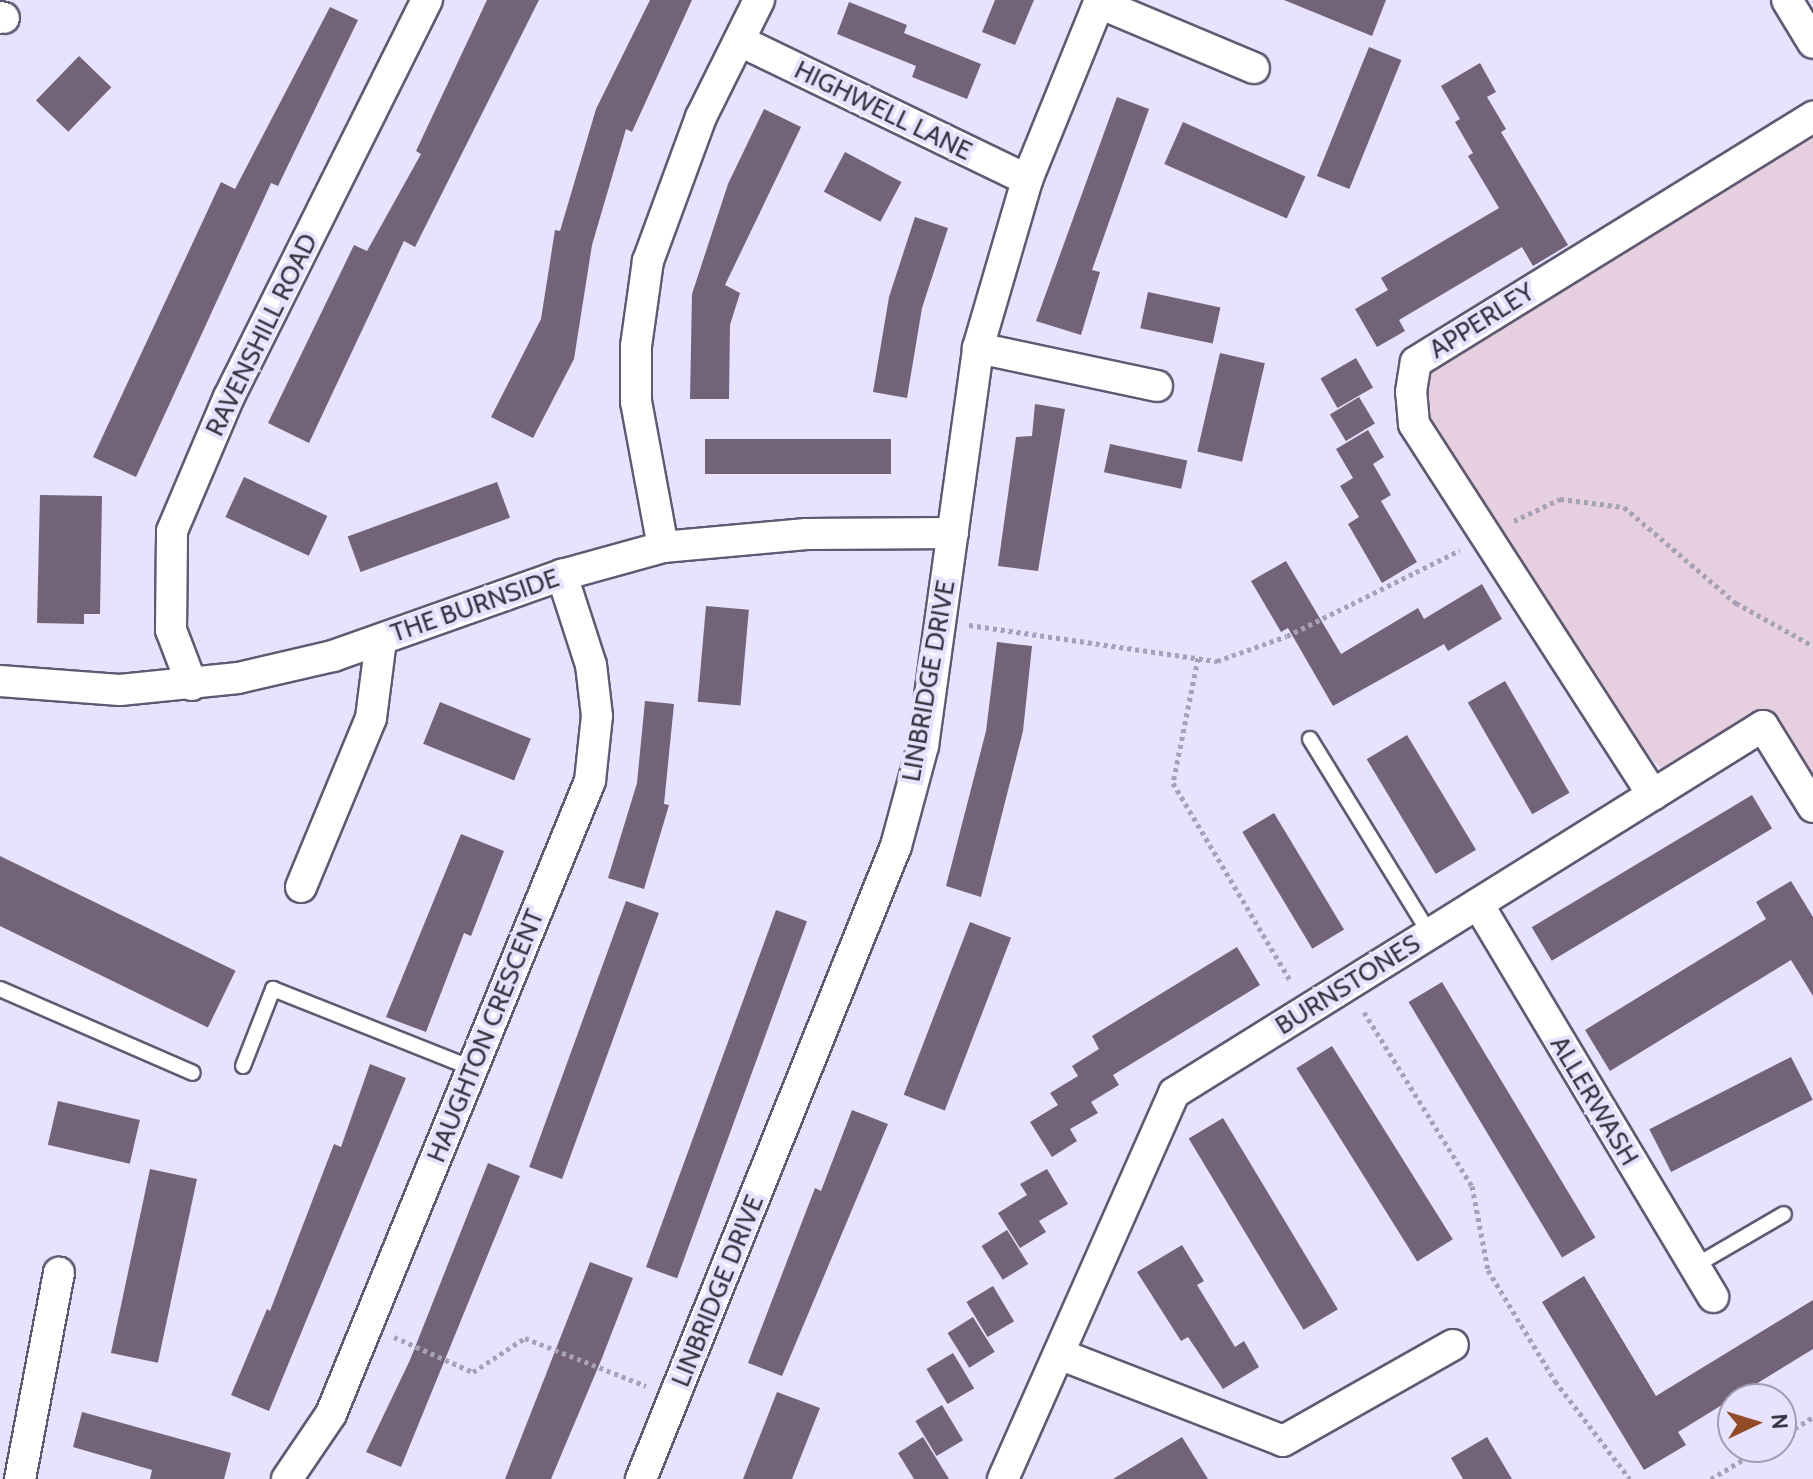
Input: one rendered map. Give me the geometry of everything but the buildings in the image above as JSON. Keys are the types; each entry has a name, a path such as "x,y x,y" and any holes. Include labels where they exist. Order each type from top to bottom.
{"street":[{"name":"RAVENSHILL ROAD","path":"192,685 171,630 172,531 229,397 427,0"},
{"path":"663,547 636,402 636,346 648,261 701,117 759,0"},
{"path":"1787,0 1813,43"},
{"path":"1100,1 1254,68"},
{"name":"LINBRIDGE DRIVE","path":"641,1479 896,846 923,746 943,622 978,348 1027,180 1100,1"},
{"name":"HIGHWELL LANE","path":"740,41 1027,180"},
{"name":"APPERLEY","path":"1653,795 1414,424 1411,392 1416,362 1813,117"},
{"path":"978,348 1157,386"},
{"name":"THE BURNSIDE","path":"0,681 120,690 192,685 292,666 381,640 562,575 663,547 806,534 953,533"},
{"name":"HAUGHTON CRESCENT","path":"287,1479 331,1414 590,781 597,716 591,665 562,575"},
{"path":"301,887 371,718 381,640"},
{"name":"BURNSTONES","path":"1003,1479 1174,1093 1763,726 1813,807"},
{"name":"ALLERWASH","path":"1478,904 1713,1297"},
{"path":"20,1479 59,1273"},
{"path":"1059,1354 1283,1441 1453,1345"}],"lane":[{"path":"1310,739 1430,934"},
{"path":"0,989 193,1073"},
{"path":"243,1066 273,989 472,1068"},
{"path":"1693,1267 1784,1214"}],"path":[{"path":"943,622 1217,661 1287,636 1560,499 1624,507 1736,603 1813,646"},
{"path":"1198,658 1173,783 1308,1011"},
{"path":"1347,986 1472,1186 1488,1270 1555,1381 1630,1479"},
{"path":"367,1326 473,1372 525,1338 674,1397"},
{"path":"1711,1479 1738,1463"}],"shaded area":[{"path":"1813,138 1813,785 1768,709 1661,768 1638,746 1428,423 1426,393 1432,370"}]}
